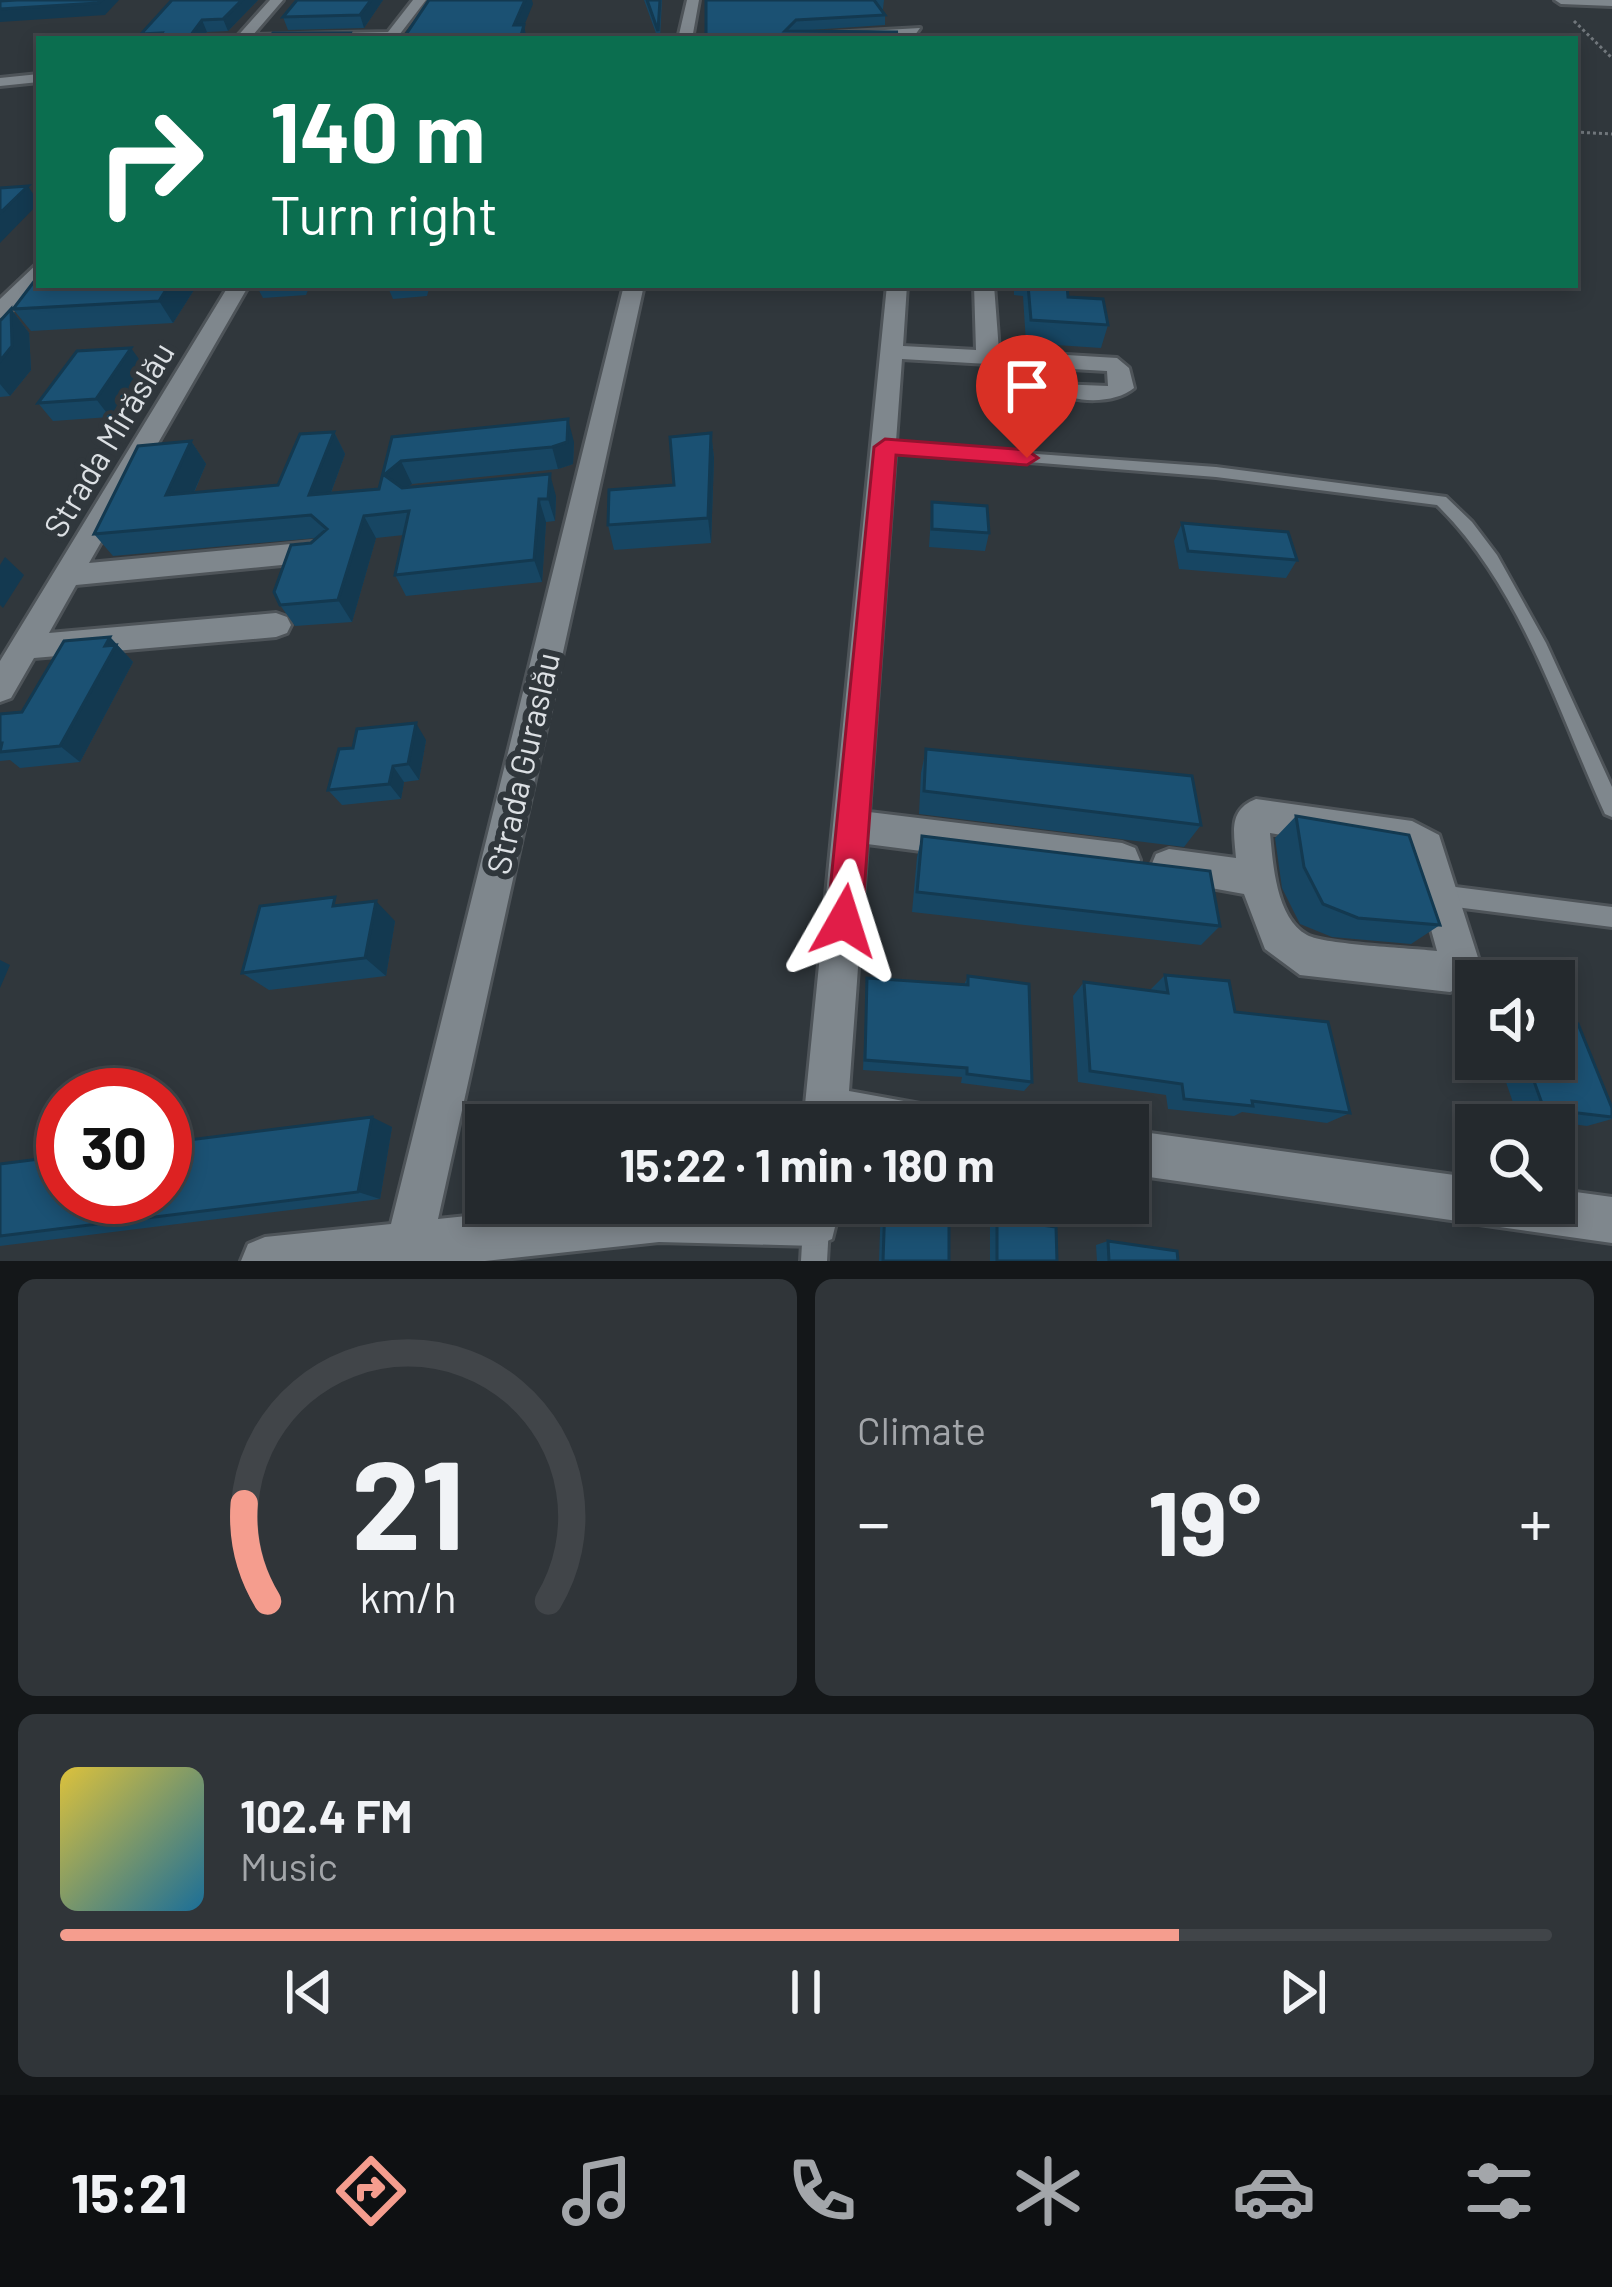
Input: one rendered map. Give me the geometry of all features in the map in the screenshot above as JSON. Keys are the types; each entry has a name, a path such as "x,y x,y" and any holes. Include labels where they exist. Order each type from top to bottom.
{"street":[{"path":"248,36 277,0"},
{"path":"391,36 420,0"},
{"path":"687,36 693,0"},
{"path":"1564,7 1612,2"},
{"path":"832,36 916,29"},
{"path":"0,82 36,78"},
{"path":"0,312 36,271"},
{"name":"Strada Mirăslău","path":"0,689 237,288"},
{"name":"Strada Guraslău","path":"410,1241 577,481 633,288"},
{"path":"826,1104 854,826 897,288"},
{"path":"984,288 988,357"},
{"path":"892,352 1109,363 1118,368 1122,388 1111,393 1065,389"},
{"path":"65,575 322,551"},
{"path":"25,647 276,625"},
{"path":"1268,814 1419,841 1461,968 1450,972 1300,956 1279,935 1256,878 1251,820 1268,814"},
{"path":"854,826 1256,878"},
{"path":"1149,1155 1455,1198"},
{"path":"1575,1215 1612,1220"},
{"path":"265,1261 410,1241 659,1219 816,1229"}],"lane":[{"path":"885,447 1216,472 1441,501 1460,518 1529,631 1612,808"},
{"path":"1440,895 1612,917"}],"path":[{"path":"1564,7 1612,58"},
{"path":"1578,132 1612,134"}],"building":[{"path":"102,0 98,3 0,9 0,1"},
{"path":"172,0 242,0 223,19 202,20 190,36 141,34"},
{"path":"297,0 371,0 360,15 283,17"},
{"path":"429,0 525,0 514,25 524,25 521,36 405,36"},
{"path":"647,0 660,0 658,31"},
{"path":"706,0 874,0 885,15 796,20 785,31 898,32 840,36 706,36"},
{"path":"273,33 350,33 348,36 270,36"},
{"path":"28,186 0,213 0,188"},
{"path":"36,279 36,288 167,288 159,301 13,309"},
{"path":"1028,288 1067,288 1068,297 1103,299 1108,325 1031,320"},
{"path":"11,309 12,346 0,361 0,321"},
{"path":"131,348 96,399 38,403 77,351"},
{"path":"568,419 567,442 552,447 401,461 384,475 402,488 550,474 548,499 539,499 534,560 395,575 409,511 364,516 338,600 280,605 274,592 291,545 311,543 327,529 311,515 94,534 138,446 191,441 166,495 278,485 300,434 334,432 309,495 379,489 392,437"},
{"path":"711,433 708,518 608,525 609,490 674,485 670,437"},
{"path":"932,502 987,506 989,533 932,529"},
{"path":"1182,523 1288,532 1297,560 1188,551"},
{"path":"110,637 105,646 116,645 60,746 0,752 0,714 22,712 64,641"},
{"path":"416,723 408,764 393,766 389,784 328,790 339,749 353,748 357,729"},
{"path":"926,749 1192,776 1201,825 924,791"},
{"path":"1296,816 1409,835 1440,925 1358,918 1323,904 1304,867"},
{"path":"922,836 1210,871 1220,926 917,892"},
{"path":"335,897 333,906 376,901 365,958 242,973 260,906"},
{"path":"1165,975 1229,981 1235,1012 1328,1022 1350,1113 1252,1101 1253,1106 1184,1099 1182,1084 1090,1071 1084,982 1168,993"},
{"path":"968,976 1029,984 1032,1082 967,1074 967,1068 865,1060 867,978 968,985"},
{"path":"1578,1024 1612,1117 1575,1113 1575,1104 1542,1104 1534,1080 1575,1080"},
{"path":"372,1117 358,1192 192,1212 192,1140"},
{"path":"36,1159 36,1224 98,1224 0,1236 0,1164"},
{"path":"884,1224 949,1224 949,1261 883,1261"},
{"path":"997,1224 1056,1227 1057,1261 997,1261"},
{"path":"1108,1241 1177,1251 1178,1261 1109,1261"}],"route":[{"path":"844,921 885,447 1027,458"}]}
